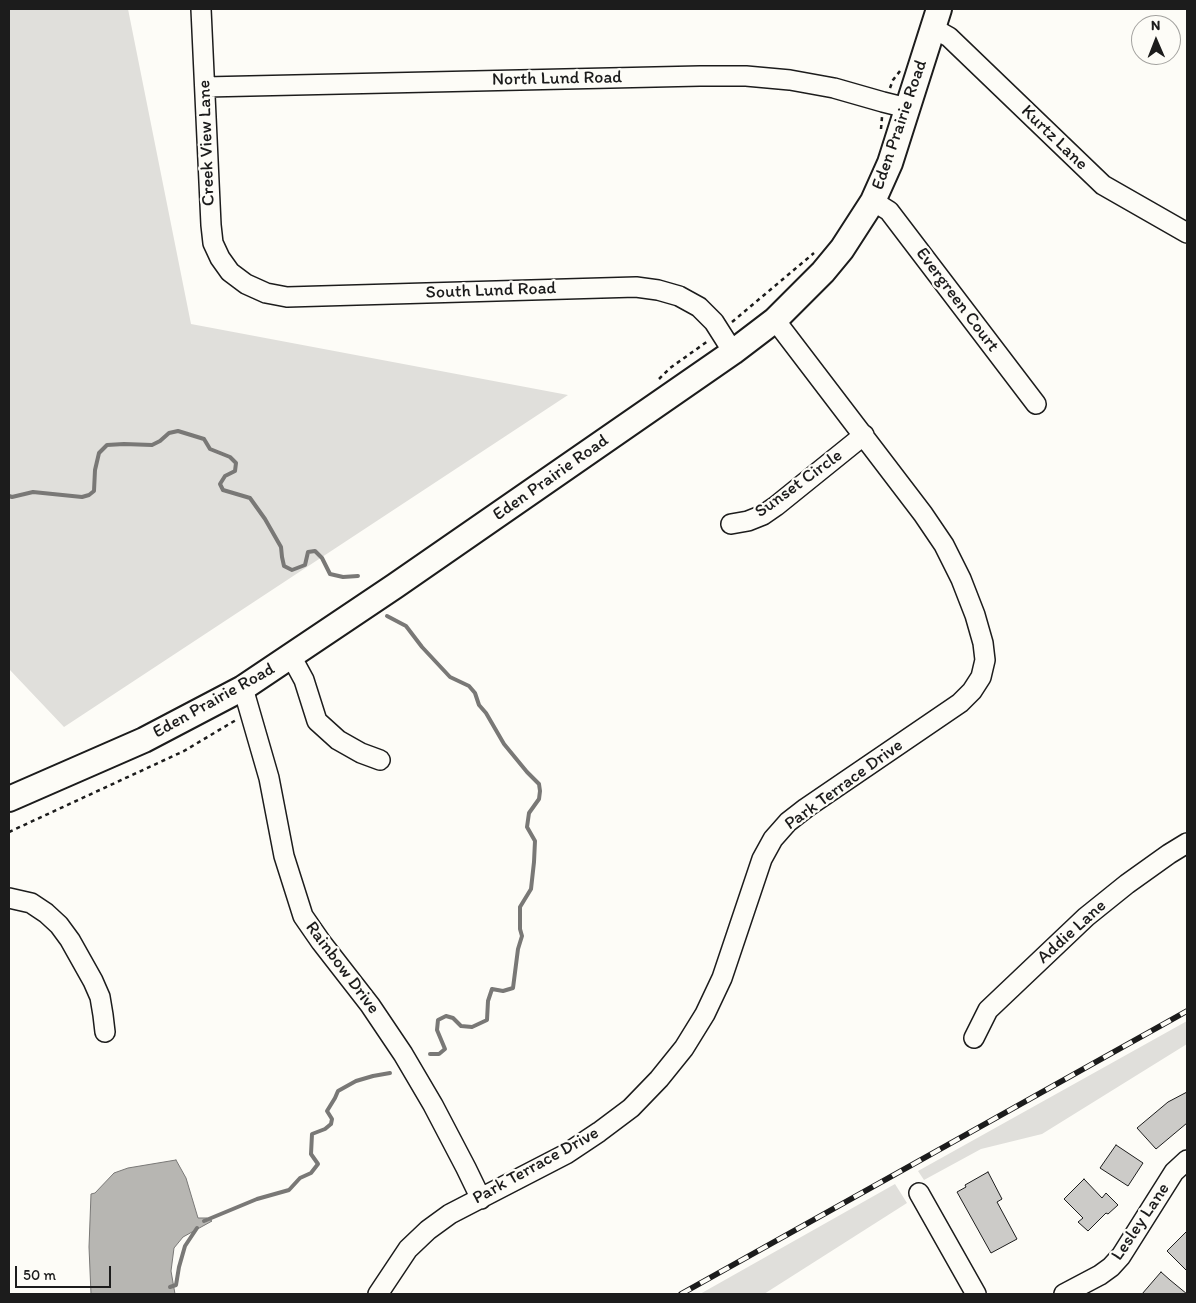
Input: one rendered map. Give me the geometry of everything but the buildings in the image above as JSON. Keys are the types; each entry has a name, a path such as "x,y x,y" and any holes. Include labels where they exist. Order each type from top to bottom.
{"main road":[{"name":"Eden Prairie Road","path":"9,798 144,740 243,688 733,352 775,320 823,272 842,249 873,201 890,163 936,18"}],"street":[{"name":"Creek View Lane","path":"201,9 211,226 213,243 220,258 230,272"},
{"name":"Kurtz Lane","path":"936,18 949,37 1103,185 1187,233"},
{"name":"North Lund Road","path":"205,87 746,76 790,80 834,88 906,108"},
{"name":"Evergreen Court","path":"873,201 888,211 1036,404"},
{"name":"South Lund Road","path":"230,272 246,284 266,293 287,297 636,288 658,290 679,296 699,307 714,322 733,352"},
{"name":"Park Terrace Drive","path":"378,1294 408,1249 428,1230 450,1214 566,1154 631,1108 659,1079 684,1048 705,1014 722,978 762,859 773,839 788,822 806,808 960,702 972,691 982,677 985,660 983,643 975,615 961,579 944,545 923,514 775,320"},
{"name":"Sunset Circle","path":"731,524 748,521 763,515 864,436"},
{"path":"292,656 304,680 317,721 338,740 361,753 380,760"},
{"name":"Rainbow Drive","path":"243,688 269,778 284,856 303,916 370,1005 403,1054 437,1113 481,1198"},
{"name":"Addie Lane","path":"974,1038 988,1010 1086,917 1127,884 1187,843"},
{"path":"9,898 31,903 46,913 59,925 70,940 100,997 105,1032"},
{"name":"Lesley Lane","path":"1064,1294 1111,1267 1174,1172 1187,1160"},
{"path":"919,1193 976,1294"}],"path":[{"path":"881,132 883,102 893,80 902,68"},
{"path":"657,382 670,368 764,296 815,252"},
{"path":"9,832 184,751 249,711"}],"shaded area":[{"path":"9,9 128,9 191,324 568,395 64,727 9,669"},
{"path":"1187,1021 1187,1044 1042,1134 981,1149 924,1180 918,1171"},
{"path":"176,1160 186,1178 198,1218 207,1218 212,1221 183,1237 174,1248 171,1271 175,1294 91,1294 89,1247 91,1194 95,1193 114,1173 128,1168"},
{"path":"895,1184 907,1203 764,1294 700,1294"}],"waterway":[{"path":"9,496 33,492 82,497 89,495 94,491 95,470 99,453 107,445 152,445 169,433 178,431 204,439 210,449 230,457 236,463 235,471 225,476 220,484 223,490 250,498 281,547 284,566 292,570 305,565 308,552 315,551 322,558 330,574 343,577 358,576"},
{"path":"387,616 406,626 422,647 450,677 469,686 475,693 479,705 486,713 504,744 539,784 540,791 539,799 529,813 527,827 535,841 534,862 531,889 520,907 520,929 522,936 518,949 513,988 503,991 492,989 488,1001 487,1020 472,1027 461,1026 453,1018 446,1016 438,1020 437,1030 445,1049 439,1054 430,1054"},
{"path":"204,1221 257,1199 289,1190 300,1178 311,1173 318,1164 311,1154 312,1134 325,1129 331,1124 332,1119 327,1111 338,1091 356,1081 390,1073"},
{"path":"170,1287 176,1285 185,1246 197,1228"}],"railway":[{"path":"681,1294 1187,1011"}]}
